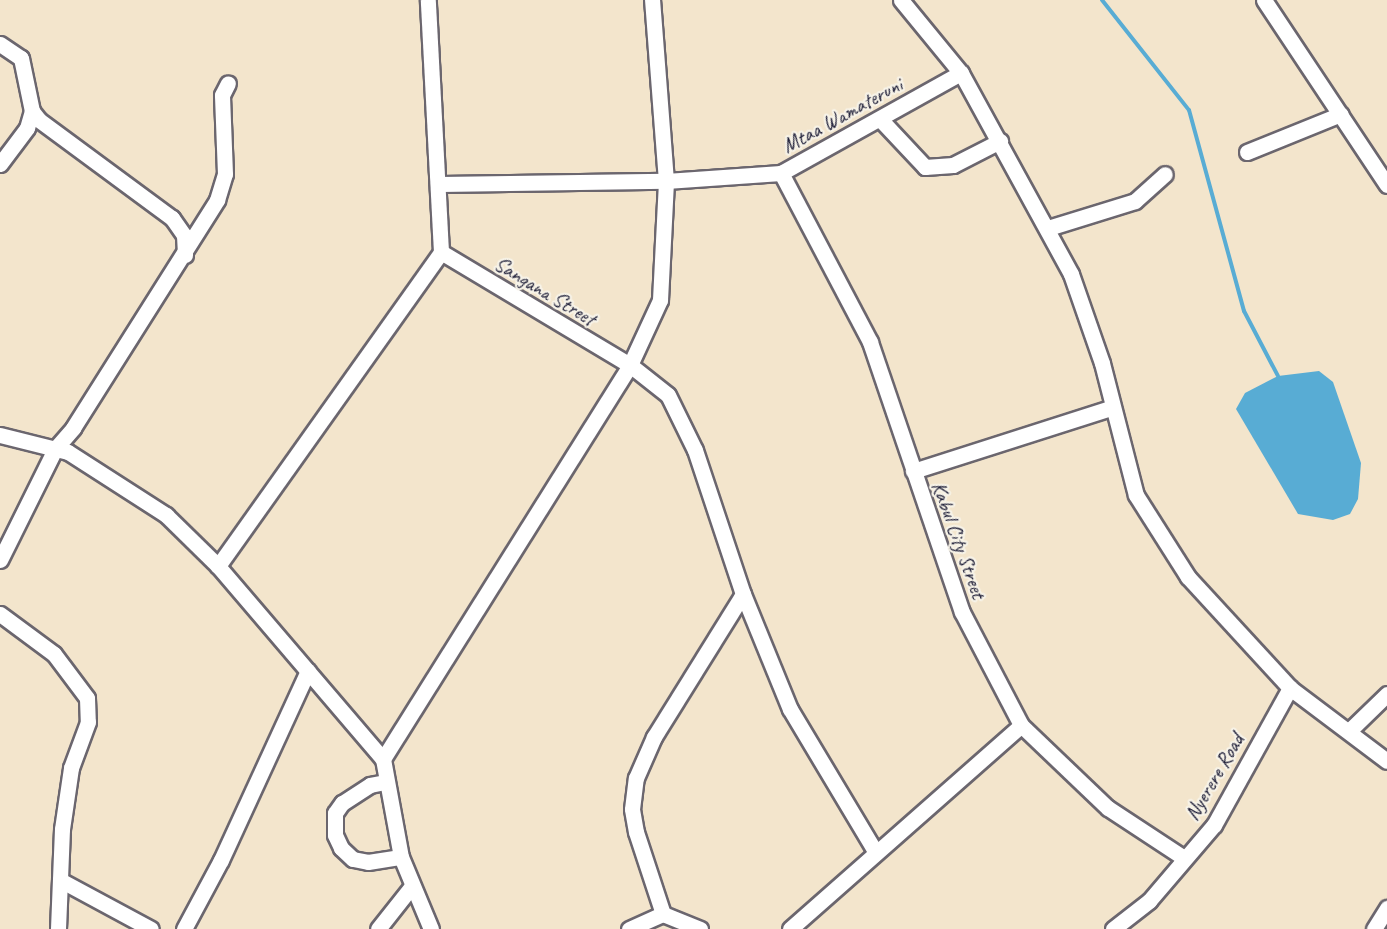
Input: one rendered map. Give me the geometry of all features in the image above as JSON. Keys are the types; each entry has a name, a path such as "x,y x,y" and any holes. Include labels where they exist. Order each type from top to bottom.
{"street":[{"path":"218,566 441,252 440,184 428,0"},
{"path":"383,759 630,365 660,300 666,180 652,0"},
{"path":"901,0 961,73 1048,228 1071,274 1102,363 1136,495 1182,568 1290,688 1387,761"},
{"path":"1264,0 1386,181"},
{"path":"0,44 21,57 25,65 32,111 27,128 0,164"},
{"name":"Mtaa Wamateruni","path":"440,184 666,180 781,173 961,73"},
{"path":"0,560 55,449 73,428 185,255 222,187 225,159 222,95 228,83"},
{"path":"32,111 39,120 172,218 184,235 185,255"},
{"path":"1248,152 1341,114"},
{"path":"880,119 925,167 953,165 999,141"},
{"name":"Kabul City Street","path":"781,173 870,342 912,471 962,612 1021,724 1108,808 1184,858"},
{"path":"1048,228 1135,201 1165,174"},
{"name":"Sangana Street","path":"441,252 630,365 660,388 682,419 743,594 790,709 875,852"},
{"path":"912,471 1112,408"},
{"path":"0,435 68,452 166,515 218,566 383,759 385,782 401,857 431,929"},
{"path":"663,914 636,832 632,809 636,778 654,737 743,594"},
{"path":"0,614 54,654 87,698 87,722 70,768 58,929"},
{"path":"184,929 221,860 308,671"},
{"name":"Nyerere Road","path":"1113,929 1149,901 1214,825 1290,688"},
{"path":"1349,731 1387,694"},
{"path":"790,929 1021,724"},
{"path":"385,782 370,785 342,803 335,813 335,835 341,848 353,859 368,862 401,857"},
{"path":"60,880 151,929"},
{"path":"378,929 412,885"},
{"path":"1374,929 1387,908"},
{"path":"629,929 663,914 700,929"}],"water":[{"path":"1319,371 1333,382 1361,463 1358,499 1350,514 1333,520 1298,514 1236,409 1245,393 1278,376"}],"waterway":[{"path":"1102,0 1189,110 1244,311 1278,376"}]}
